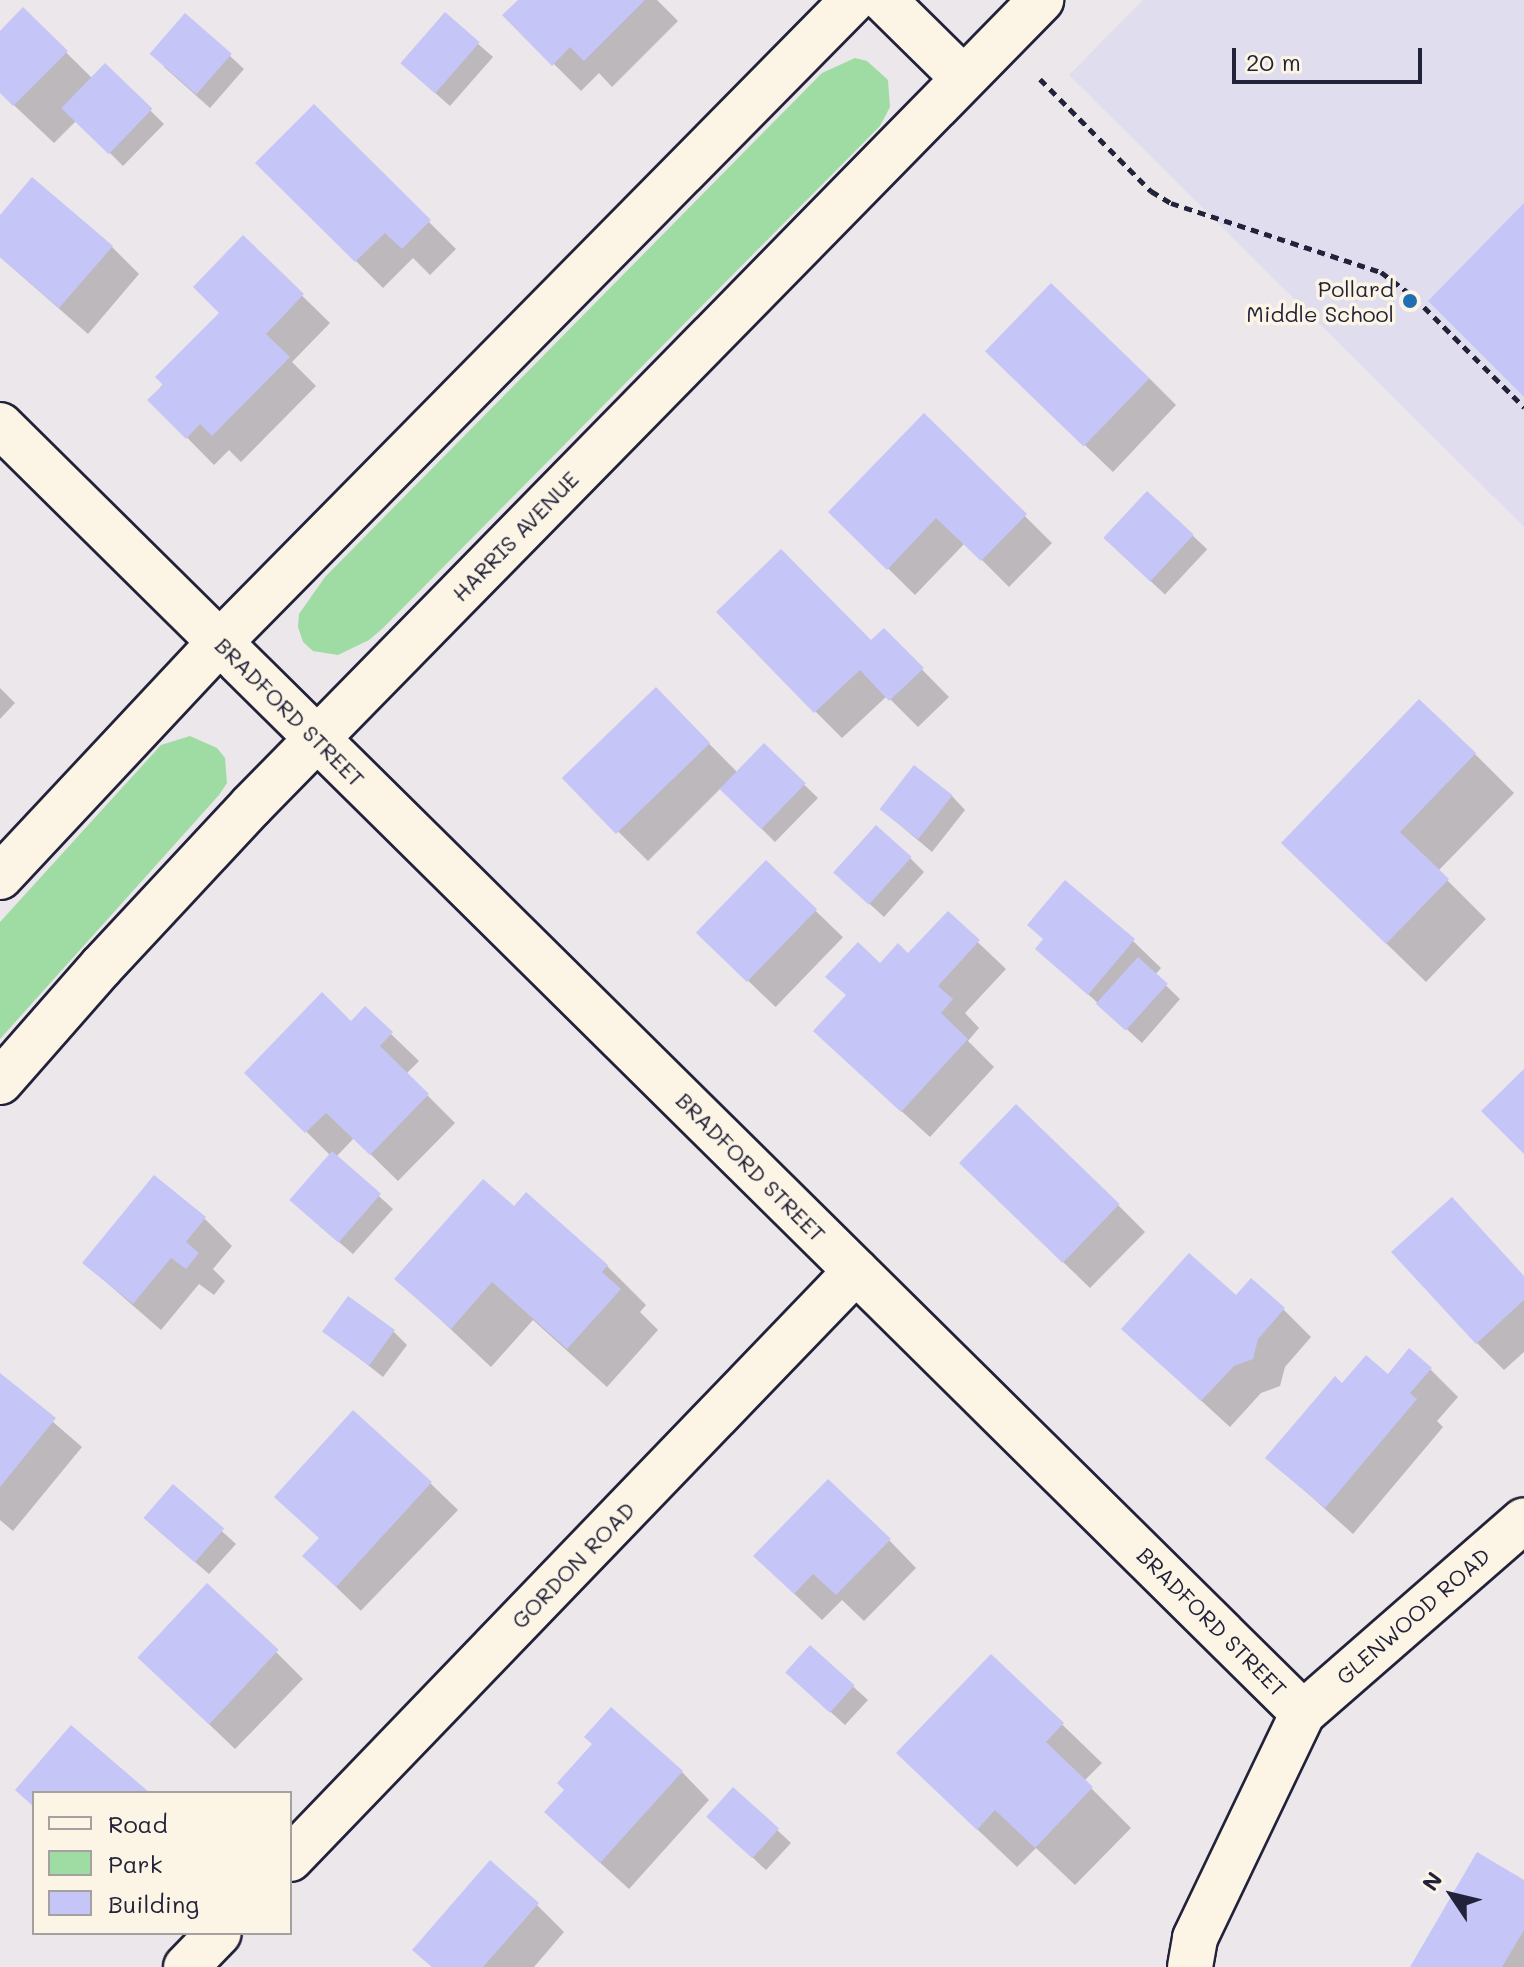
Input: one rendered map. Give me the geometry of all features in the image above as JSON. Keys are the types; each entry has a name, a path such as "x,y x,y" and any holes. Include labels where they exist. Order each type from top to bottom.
{"street":[{"path":"0,877 220,642 853,0"},
{"path":"884,0 963,78"},
{"name":"HARRIS AVENUE","path":"0,1082 162,900 317,738 1041,0"},
{"name":"BRADFORD STREET","path":"0,425 1303,1713 1195,1938 1190,1967"},
{"name":"GORDON ROAD","path":"292,1857 856,1271"},
{"name":"GLENWOOD ROAD","path":"1303,1713 1524,1520"},
{"path":"186,1967 217,1935"}],"path":[{"path":"1001,40 1151,191 1171,203 1381,272 1414,297 1524,407"}],"shaded area":[{"name":"Pollard Middle School","path":"1143,0 1524,0 1524,527 1069,75"}],"green space":[{"path":"855,58 867,61 888,80 890,107 880,126 382,629 369,640 338,655 313,651 303,642 298,627 299,614 325,577 822,73"},
{"path":"190,736 217,748 225,758 227,783 0,1039 0,922 161,745"}],"building":[{"path":"518,0 645,0 584,61 570,47 552,66 502,15"},
{"path":"23,7 68,51 13,106 0,93 0,31"},
{"path":"445,12 480,42 435,93 400,63"},
{"path":"185,13 232,54 196,94 150,54"},
{"path":"105,63 152,109 109,154 61,108"},
{"path":"314,104 431,220 402,249 385,233 355,262 255,163"},
{"path":"32,177 113,246 59,308 0,257 0,215"},
{"path":"1524,203 1524,397 1428,301"},
{"path":"243,235 304,294 266,334 290,357 212,436 200,424 186,439 147,400 163,385 155,377 219,313 193,287"},
{"path":"1051,283 1150,378 1084,447 985,351"},
{"path":"924,413 1027,514 981,561 936,518 887,570 828,512"},
{"path":"1147,491 1194,535 1150,581 1103,538"},
{"path":"781,549 871,640 884,628 924,668 889,701 860,670 814,713 716,612"},
{"path":"656,687 710,743 616,834 562,778"},
{"path":"1419,699 1476,753 1400,832 1449,879 1386,944 1281,843"},
{"path":"764,743 806,783 761,829 720,789"},
{"path":"914,765 953,795 918,839 880,809"},
{"path":"876,825 912,857 869,905 833,873"},
{"path":"766,860 817,909 747,982 696,933"},
{"path":"1065,880 1135,939 1088,995 1035,949 1043,939 1027,925"},
{"path":"948,911 980,940 938,986 953,999 941,1013 968,1039 901,1112 813,1031 846,995 825,977 858,942 880,963 898,943 908,953"},
{"path":"1138,957 1168,984 1126,1031 1096,1004"},
{"path":"322,992 351,1021 365,1006 393,1032 380,1046 429,1094 370,1155 326,1113 305,1133 244,1073"},
{"path":"1524,1069 1524,1154 1481,1111"},
{"path":"1016,1104 1120,1204 1063,1263 959,1163"},
{"path":"332,1151 381,1194 338,1243 289,1200"},
{"path":"154,1175 206,1217 186,1242 199,1253 186,1269 171,1258 133,1304 82,1263"},
{"path":"483,1179 514,1206 526,1192 608,1265 602,1272 621,1289 567,1349 492,1282 451,1329 394,1279"},
{"path":"1452,1197 1524,1276 1524,1300 1476,1344 1391,1252"},
{"path":"1189,1253 1236,1295 1251,1278 1285,1308 1258,1339 1253,1359 1234,1366 1201,1401 1121,1329"},
{"path":"348,1296 395,1330 369,1366 322,1332"},
{"path":"1409,1348 1432,1368 1410,1393 1417,1399 1325,1508 1265,1458 1335,1376 1342,1383 1366,1355 1388,1374"},
{"path":"0,1373 56,1418 0,1487"},
{"path":"353,1410 432,1482 336,1587 302,1556 319,1538 274,1497"},
{"path":"828,1479 891,1539 836,1595 813,1574 794,1594 753,1556"},
{"path":"173,1484 224,1529 195,1563 143,1518"},
{"path":"207,1583 279,1650 209,1724 137,1658"},
{"path":"810,1645 855,1685 830,1713 785,1672"},
{"path":"991,1654 1064,1723 1046,1742 1093,1787 1035,1848 995,1810 977,1830 896,1753"},
{"path":"611,1707 683,1771 600,1863 544,1812 564,1790 557,1783 592,1744 584,1737"},
{"path":"71,1725 148,1791 32,1791 32,1805 15,1790"},
{"path":"733,1787 779,1828 752,1858 706,1817"},
{"path":"1477,1852 1524,1880 1524,1930 1502,1967 1410,1967"},
{"path":"490,1860 539,1903 483,1967 432,1967 412,1950"}],"place":[{"name":"Pollard Middle School","path":"1410,301"}]}
